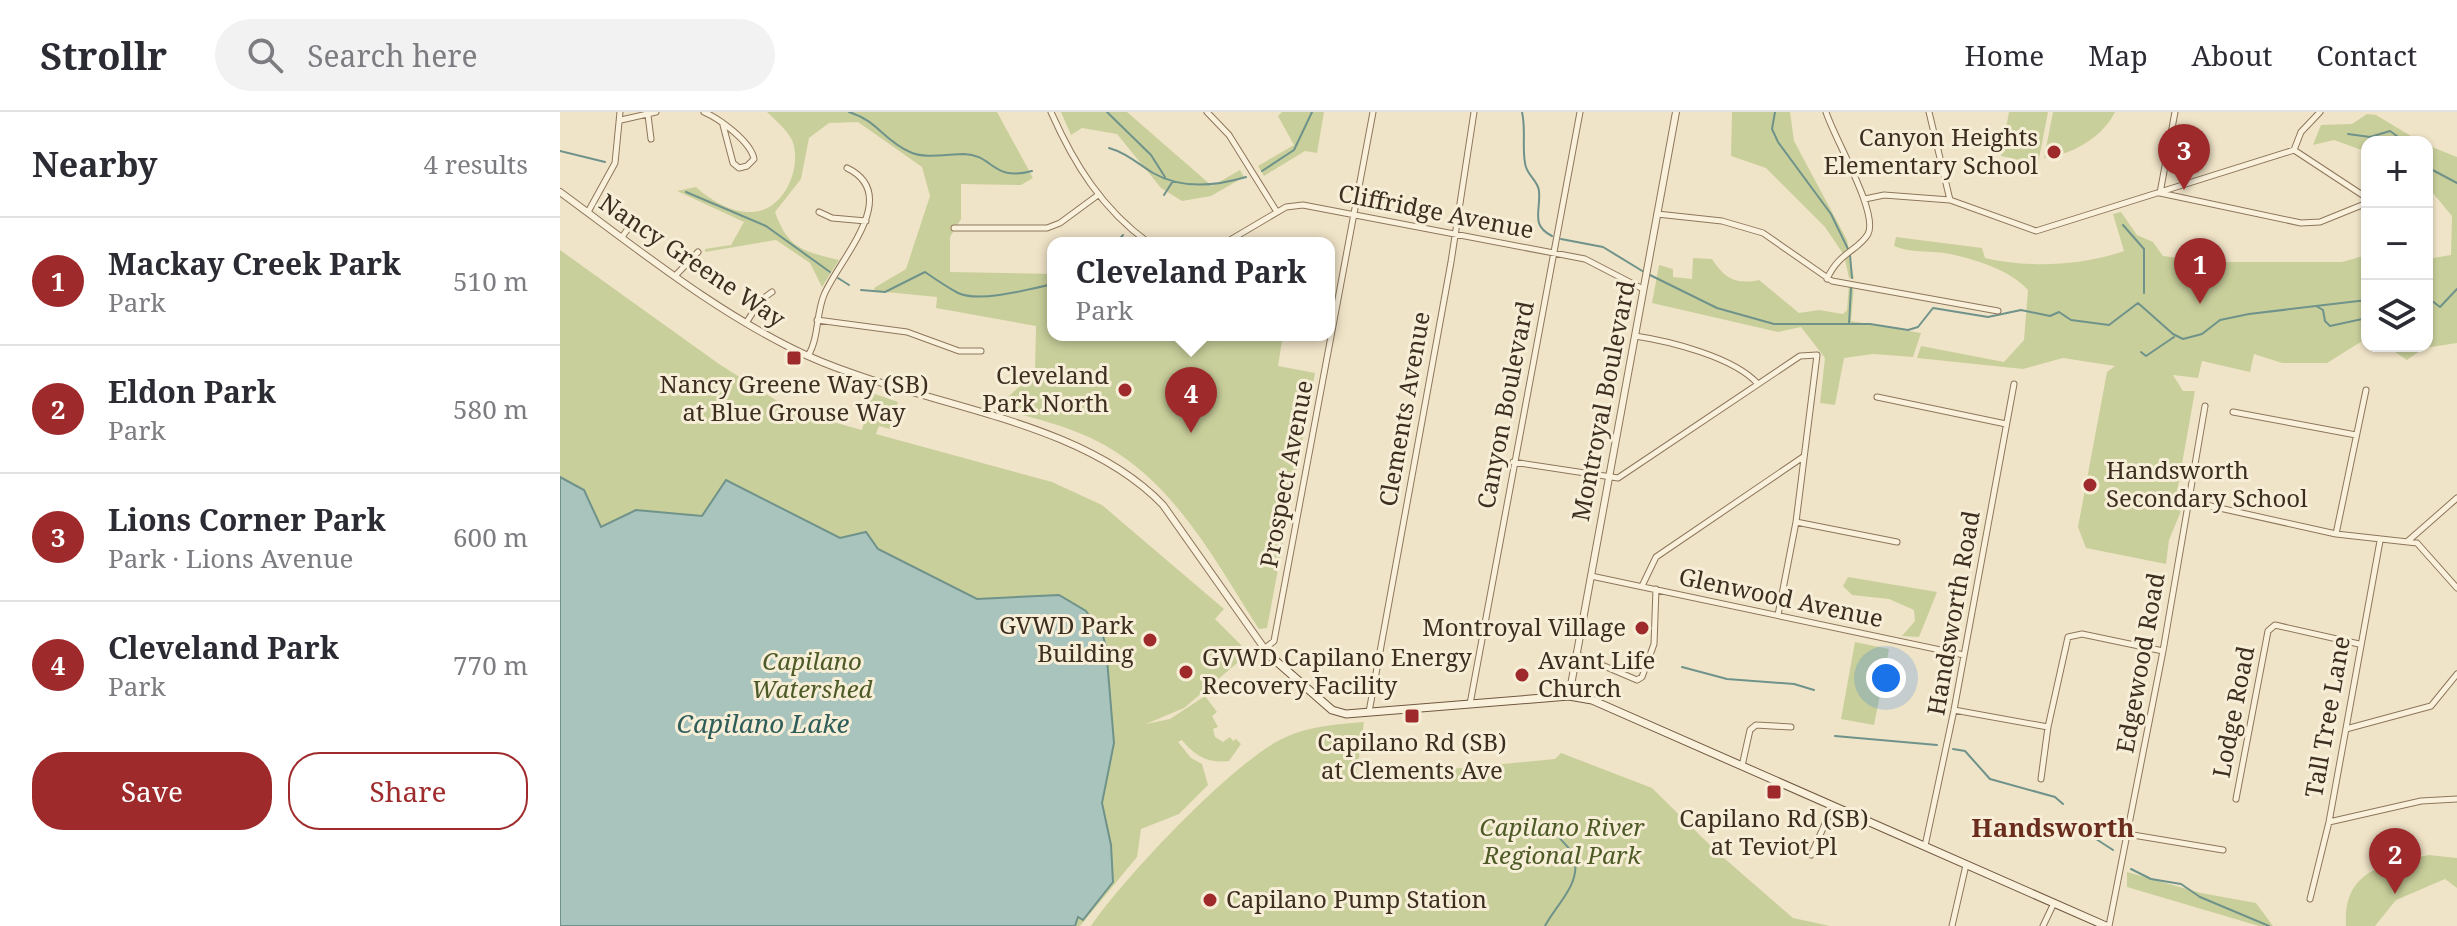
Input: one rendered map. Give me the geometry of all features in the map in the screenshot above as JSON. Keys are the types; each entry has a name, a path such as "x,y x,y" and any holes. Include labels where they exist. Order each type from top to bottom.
{"main road":[{"path":"1267,652 1332,710 1346,714 1569,696 1592,700 2107,926"}],"street":[{"path":"588,212 615,163 620,112"},
{"path":"621,120 656,112"},
{"path":"704,112 723,125 754,154 747,166 739,168 733,163 723,125"},
{"path":"1051,112 1075,162 1098,195 1143,237"},
{"name":"Prospect Avenue","path":"1335,316 1373,112"},
{"name":"Clements Avenue","path":"1369,713 1456,235 1474,112"},
{"name":"Canyon Boulevard","path":"1470,705 1580,112"},
{"name":"Montroyal Boulevard","path":"1569,696 1676,112"},
{"path":"1826,112 1865,199 1869,231 1841,255 1827,279"},
{"path":"1929,112 1950,200"},
{"path":"2160,193 2175,112"},
{"path":"2294,150 2301,132 2320,112"},
{"path":"1211,113 1229,135 1277,212"},
{"path":"648,115 651,139"},
{"path":"1865,199 1884,195 1950,200 2036,231 2160,193 2177,184 2294,150"},
{"path":"2294,150 2361,197"},
{"path":"808,356 830,281 866,221 869,185 863,176 847,168"},
{"name":"Nancy Greene Way","path":"560,192 746,323 808,356 897,389 1078,445 1107,459 1146,487 1163,505 1267,652"},
{"path":"2160,193 2301,223 2320,222 2361,204"},
{"path":"954,228 1047,228 1069,217 1098,195"},
{"name":"Cliffridge Avenue","path":"1235,237 1297,204 1585,259 1643,289"},
{"path":"819,212 832,218 866,221"},
{"path":"1657,214 1722,221 1753,230 1777,241 1827,279 1998,311"},
{"path":"622,237 635,219"},
{"path":"676,275 698,252"},
{"path":"746,323 761,300 772,292"},
{"path":"817,320 907,332 959,351 981,351"},
{"path":"1635,336 1721,361 1740,369 1758,384"},
{"name":"Prospect Avenue","path":"1267,652 1274,641 1330,341"},
{"path":"1513,462 1608,478 1629,473 1800,356 1817,355 1796,522 1778,615"},
{"name":"Handsworth Road","path":"1925,846 1954,710 2014,384"},
{"path":"2336,534 2366,390"},
{"path":"1877,397 2006,424"},
{"name":"Edgewood Road","path":"2107,926 2163,651 2205,406"},
{"path":"2233,412 2356,435"},
{"path":"1642,586 1656,557 1804,456"},
{"path":"2408,541 2457,498"},
{"path":"2188,501 2336,534 2380,541 2408,541 2421,546 2457,588"},
{"path":"1796,522 1897,542"},
{"name":"Tall Tree Lane","path":"2310,899 2329,822 2380,541"},
{"name":"Glenwood Avenue","path":"1590,576 1964,655"},
{"path":"1575,654 1637,680 1642,677 1654,644 1656,589"},
{"name":"Lodge Road","path":"2236,799 2268,631 2275,625 2359,644"},
{"path":"2041,779 2048,727 2068,637 2082,634 2163,651"},
{"path":"2346,729 2431,706 2457,674"},
{"path":"1954,710 2048,727"},
{"path":"1742,766 1750,730 1756,725 1791,727"},
{"path":"2329,822 2421,801 2457,799"},
{"path":"1811,855 1833,806"},
{"path":"2127,834 2223,850"},
{"path":"1952,926 1966,865"},
{"path":"2043,926 2054,903"}],"green space":[{"path":"767,112 997,112 1033,178 1021,185 961,184 961,219 950,237 950,272 1047,274 1047,341 1282,341 1278,366 1315,373 1267,628 1259,629 1186,518 1141,471 1114,451 1084,435 996,408 1035,372 1036,326 936,308 937,297 875,291 874,288 906,269 930,196 922,167 858,122 829,123 809,138 801,179 775,212 791,241 806,251 839,260 822,287 810,263 776,240 705,252 705,249 731,245 744,222 677,191 696,187 722,205 744,212 763,210 773,204 788,186 795,162 792,140"},
{"path":"1061,112 1127,112 1212,186 1240,170 1244,177 1211,196 1182,201 1161,188 1117,134 1082,128 1071,135"},
{"path":"1282,112 1324,112 1317,153 1305,151 1264,176 1258,166 1294,145 1278,116"},
{"path":"1732,112 1790,112 1794,141 1847,240 1854,279 1849,278 1844,255 1825,227 1766,168 1731,156"},
{"path":"2009,112 2048,112 2038,164 2001,156"},
{"path":"2053,112 2115,112 2103,129 2086,143 2044,158"},
{"path":"2367,114 2376,115 2411,136 2361,136 2361,150 2334,140 2313,145 2321,125 2352,124"},
{"path":"2433,147 2457,157 2457,343 2433,347 2433,258 2451,255 2452,216 2433,193"},
{"path":"2121,212 2137,235 2153,242 2163,256 2206,262 2342,262 2361,257 2361,342 2327,363 2282,363 2254,354 2250,372 2202,361 2198,378 2173,375 2183,391 2195,391 2174,509 2181,511 2169,540 2166,564 2086,548 2078,527 2107,372 2115,366 2063,358 2023,369 1917,358 1921,346 2004,362 2024,340 2028,290 2003,271 1982,263 1950,254 1894,246 1896,237 1982,248 1985,258 2019,263 2054,264 2090,260 2124,251 2113,214"},
{"name":"Capilano Lake","path":"560,250 719,364 793,411 862,430 872,393 898,402 890,429 879,426 876,434 1052,482 1102,505 1224,609 1215,619 1249,653 1184,708 1146,724 1170,719 1205,696 1217,712 1212,716 1218,727 1213,729 1215,737 1223,742 1230,737 1241,744 1229,761 1222,762 1203,758 1182,740 1178,742 1191,758 1202,764 1208,785 1179,814 1141,829 1137,857 1080,926 560,926"},
{"path":"1693,258 1712,259 1721,271 1737,281 1759,280 1799,313 1819,310 1843,314 1847,310 1849,284 1854,285 1851,321 1921,333 1913,357 1873,354 1844,358 1835,405 1820,403 1825,358 1801,327 1778,332 1652,303 1659,265 1673,269 1673,277 1692,279"},
{"path":"2395,352 2418,352 2407,360"},
{"path":"1848,577 1937,592 1919,637 1902,636 1915,621 1914,610 1889,599 1852,595 1843,586"},
{"path":"1855,642 1889,649 1874,725 1841,719"},
{"name":"Capilano River Regional Park","path":"1364,722 1356,778 1555,759 1561,753 1652,788 1717,852 1793,918 1830,926 1091,926 1181,822 1265,749 1305,730"},
{"path":"2429,855 2457,858 2457,888 2445,879 2396,900 2375,926 2346,926 2347,907 2359,881 2383,866"},
{"path":"2127,872 2201,893 2256,903 2273,926 2259,926 2127,887"}],"water":[{"name":"Capilano Lake","path":"560,477 584,490 601,527 636,510 702,516 726,480 840,538 866,532 878,549 977,599 1059,595 1086,611 1103,636 1106,647 1114,743 1102,803 1111,845 1113,882 1083,920 1078,917 1075,926 560,926"}],"waterway":[{"path":"849,112 867,120 893,142 916,154 974,155 1001,171 1032,171"},
{"path":"1107,112 1151,155 1165,177"},
{"path":"1262,171 1294,150 1312,112"},
{"path":"1522,112 1524,157 1539,191 1539,222 1545,232 1552,236"},
{"path":"1775,112 1772,129 1778,142 1831,214 1848,249"},
{"path":"2373,136 2390,131 2397,136"},
{"path":"2348,134 2363,136"},
{"path":"1109,148 1175,182 1211,184 1246,177"},
{"path":"560,151 605,162"},
{"path":"2433,170 2457,183"},
{"path":"1164,195 1173,181"},
{"path":"686,192 766,226 830,272"},
{"path":"2123,225 2144,249 2144,293"},
{"path":"1561,239 1603,247 1644,272"},
{"path":"1850,255 1852,278"},
{"path":"861,290 885,292 925,272 967,296 1005,294 1047,285"},
{"path":"1650,275 1717,308 1774,324 1870,324 1908,330 1918,327 1933,308 1988,317 2021,310 2050,316 2059,312 2071,320 2109,325 2138,303 2183,339 2202,334 2220,320 2361,301"},
{"path":"838,278 849,285"},
{"path":"1849,324 1851,288"},
{"path":"2433,302 2440,307 2457,289"},
{"path":"2316,306 2323,310 2325,321 2330,326 2361,319"},
{"path":"2141,352 2146,356 2174,337"},
{"path":"1682,667 1727,679 1794,684 1814,690"},
{"path":"1835,736 1937,745"},
{"path":"1953,749 1965,751 1990,779 2055,797 2063,804"},
{"path":"1545,926 1570,887 1575,870 1574,856 1555,830"},
{"path":"2096,839 2113,850"},
{"path":"2131,869 2151,879 2181,884 2200,897 2269,926"}],"place":[{"name":"Canyon Heights Elementary School","path":"2054,152"},
{"name":"Lions Corner Park","path":"2184,190"},
{"name":"Mackay Creek Park","path":"2200,304"},
{"name":"Nancy Greene Way (SB) at Blue Grouse Way","path":"794,358"},
{"name":"Cleveland Park North","path":"1125,390"},
{"name":"Cleveland Park","path":"1191,433"},
{"name":"Handsworth Secondary School","path":"2090,485"},
{"name":"Montroyal Village","path":"1642,628"},
{"name":"GVWD Park Building","path":"1150,640"},
{"name":"GVWD Capilano Energy Recovery Facility","path":"1186,672"},
{"name":"Avant Life Church","path":"1522,675"},
{"name":"Capilano Rd (SB) at Clements Ave","path":"1412,716"},
{"name":"Capilano Rd (SB) at Teviot Pl","path":"1774,792"},
{"name":"Eldon Park","path":"2395,894"},
{"name":"Capilano Pump Station","path":"1210,900"}],"district":[{"name":"Handsworth","path":"2053,828"}],"park label":[{"name":"Capilano Watershed","path":"812,676"}]}
